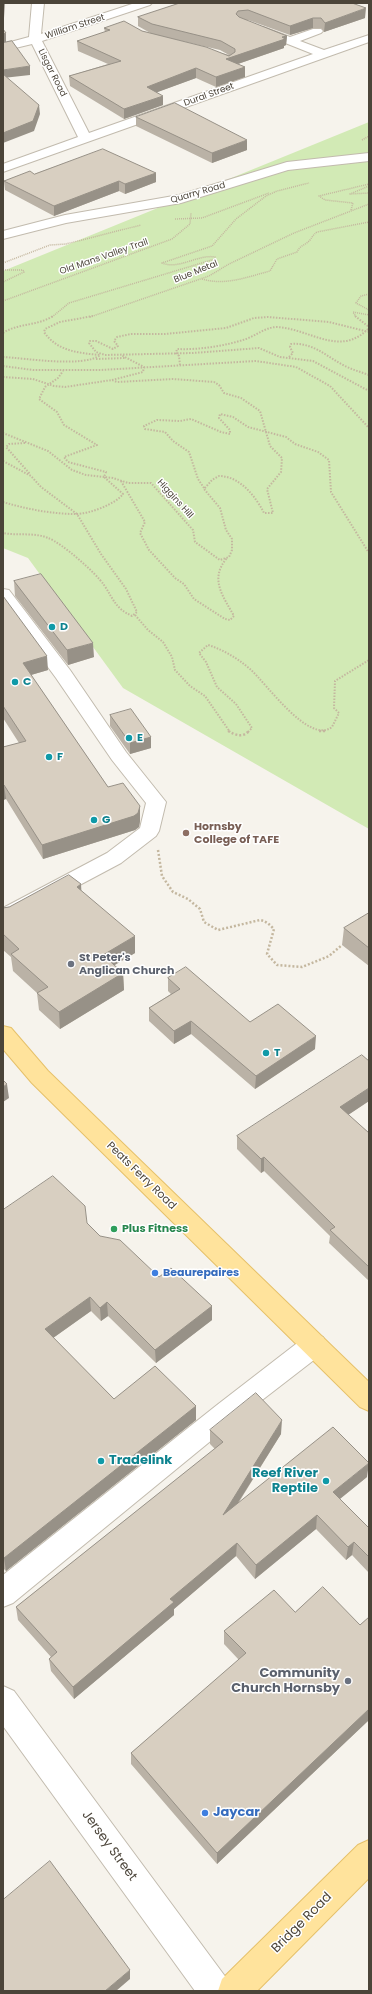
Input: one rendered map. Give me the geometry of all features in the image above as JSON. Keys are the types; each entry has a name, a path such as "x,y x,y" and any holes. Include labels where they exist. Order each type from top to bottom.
{"main road":[{"name":"Peats Ferry Road","path":"3,1035 40,1077 369,1399"},
{"name":"Bridge Road","path":"234,1991 369,1856"}],"street":[{"name":"Lisgar Road","path":"38,3 35,39 85,138"},
{"name":"William Street","path":"3,48 146,3"},
{"path":"112,14 125,24"},
{"path":"250,26 323,54"},
{"path":"290,41 317,31"},
{"name":"Dural Street","path":"3,168 369,38"},
{"name":"Quarry Road","path":"3,235 65,219 181,199 287,166 369,157"},
{"path":"3,594 63,674 119,756 156,802 149,831 114,858 34,900 4,909"},
{"path":"3,1593 226,1413 314,1345"},
{"name":"Jersey Street","path":"3,1701 215,1991"}],"path":[{"path":"174,219 202,218 241,202 311,182"},
{"path":"369,185 350,194 356,195 369,193"},
{"path":"351,210 354,206 353,203 325,200 319,196 369,185"},
{"path":"3,333 9,329 40,322 51,317 69,304 89,296 215,259 215,256 209,256 174,265 166,266 162,263 212,246 236,219 266,196 277,191"},
{"name":"Blue Metal","path":"100,355 82,353 63,348 47,337 44,332 45,329 55,324 93,316 126,303 222,271 229,264 294,233 369,204"},
{"path":"188,210 193,214 192,219"},
{"name":"Old Mans Valley Trail","path":"3,301 165,242 184,230 190,224 192,219"},
{"path":"197,280 204,279 212,282 229,282 242,277 270,271 272,262 277,258 297,252 300,246 310,240 312,235 317,232 369,222"},
{"path":"3,263 50,245 66,244 148,224"},
{"path":"3,270 15,269 23,270 24,272 3,282"},
{"path":"369,294 361,296 356,303 369,310"},
{"path":"176,353 177,349 196,350 244,340 271,327 286,328 324,339 344,342 357,339 368,332 369,327 354,315 353,312 369,315"},
{"path":"368,332 329,322 303,319 254,318 226,328 165,334 131,334 117,337 114,341 118,344 118,346 113,349 96,341 90,341 91,348 100,355 176,353 249,347 259,348 284,357 313,361 355,382 369,391"},
{"path":"284,357 292,355 290,347 291,344 302,343 318,350 344,366 369,375"},
{"path":"176,353 179,356 180,365"},
{"path":"95,359 100,355"},
{"path":"121,355 144,367"},
{"path":"3,357 80,362 95,359 126,358"},
{"path":"3,366 33,370 101,370 256,361 296,367 330,386 369,428"},
{"path":"3,377 33,379 65,387 82,386 140,374 143,372 144,367"},
{"path":"3,502 24,508 77,514 100,508 119,500 123,494 104,477 106,472 68,462 64,457 69,453 97,445 64,425 57,412 39,399 45,387 58,378 63,370"},
{"path":"112,380 117,382 151,382 168,379 194,379 214,382 219,384 224,393 241,398 260,411 267,431 270,446 282,458 283,467 280,475 267,489 274,509 273,513 266,514 253,492 228,477 219,476 213,478 204,488"},
{"path":"121,481 145,522 140,533 141,538 149,550 175,578 184,584 194,599 225,619 230,620 234,616 222,596 217,578 218,569 229,557 232,550 232,539 226,530 220,508 198,479 189,452 173,441 165,432 145,429 144,426 147,423 162,419 177,421 192,419 216,430 230,434 230,430 218,418 220,414 226,414 248,427 286,437 295,444 318,452 329,460 331,492 369,553"},
{"name":"Higgins Hill","path":"3,433 54,454 62,464 72,470 86,475 121,481 151,483 193,530 195,542 220,560 229,557"},
{"path":"29,443 9,444 6,447 41,487 77,514 101,554 126,589 136,607 137,612 135,615"},
{"path":"3,461 31,476"},
{"path":"3,533 47,537 58,543 104,585 115,605 128,614 135,615 148,630 163,642 172,657 176,670 190,686 206,696 228,731 238,736 245,736 252,728 236,704 216,687 206,662 199,653 208,645 229,653 261,680 304,725 318,730 330,729 336,724 339,713 334,708 335,681 369,660"},
{"path":"129,846 148,844 158,850 162,876 173,892 188,899 200,910 204,922 218,930 235,927 253,920 265,921 274,929 267,954 277,965 302,967 329,956 342,945"}],"green space":[{"path":"369,122 369,829 123,688 28,558 3,548 3,271"}],"building":[{"path":"180,3 352,3 366,8 325,23 321,18 313,18 290,26 248,10 238,11 236,14 239,17 287,36 282,37 285,39 226,59 245,67 216,77 196,68 147,87 163,96 124,109 69,76 121,61 77,41 110,30 104,28 124,21 142,31 206,47 229,56 235,52 235,49 221,41 152,24 138,17"},
{"path":"12,41 30,66 3,70 3,43"},
{"path":"3,74 39,105 33,121 3,133"},
{"path":"175,103 247,140 212,153 136,117"},
{"path":"103,149 156,173 125,184 119,181 54,206 4,181 30,171 34,174"},
{"path":"41,574 93,643 67,650 14,581"},
{"path":"3,596 47,656 23,663 108,787 123,783 140,806 138,813 134,816 42,845 3,785 3,747 26,741 3,706"},
{"path":"131,709 151,737 130,743 110,715"},
{"name":"St Peter's Anglican Church","path":"69,875 81,884 77,887 135,936 103,955 123,973 59,1012 37,993 48,987 11,954 19,949 3,934 3,908 9,907"},
{"path":"369,913 369,948 344,928"},
{"path":"186,967 250,1022 278,1004 316,1036 256,1076 191,1021 174,1031 149,1008 180,989 168,978"},
{"path":"362,1055 369,1061 369,1088 340,1107 369,1133 369,1267 330,1230 335,1227 264,1157 261,1159 237,1136"},
{"path":"3,1080 7,1084 3,1087"},
{"path":"53,1176 85,1206 87,1223 100,1236 120,1240 159,1277 171,1268 212,1306 155,1350 107,1302 100,1308 90,1297 45,1329 114,1399 155,1366 196,1406 4,1558 3,1210"},
{"path":"256,1393 282,1420 223,1515 333,1427 369,1463 333,1492 369,1528 369,1557 354,1542 348,1547 317,1515 256,1565 237,1543 170,1599 174,1602 73,1687 49,1659 57,1652 16,1607 223,1442 210,1430"},
{"path":"323,1587 360,1625 369,1617 369,1709 217,1853 131,1753 246,1653 224,1631 274,1590 295,1612"},
{"path":"50,1861 130,1970 105,1991 3,1991 3,1900"}],"place":[{"name":"D","path":"52,627"},
{"name":"C","path":"15,682"},
{"name":"E","path":"129,738"},
{"name":"F","path":"49,757"},
{"name":"G","path":"94,820"},
{"name":"Hornsby College of TAFE","path":"186,833"},
{"name":"St Peter's Anglican Church","path":"71,964"},
{"name":"T","path":"266,1053"},
{"name":"Plus Fitness","path":"114,1229"},
{"name":"Beaurepaires","path":"155,1273"},
{"name":"Tradelink","path":"101,1461"},
{"name":"Reef River Reptile","path":"326,1481"},
{"name":"Community Church Hornsby","path":"348,1681"},
{"name":"Jaycar","path":"205,1813"}]}
